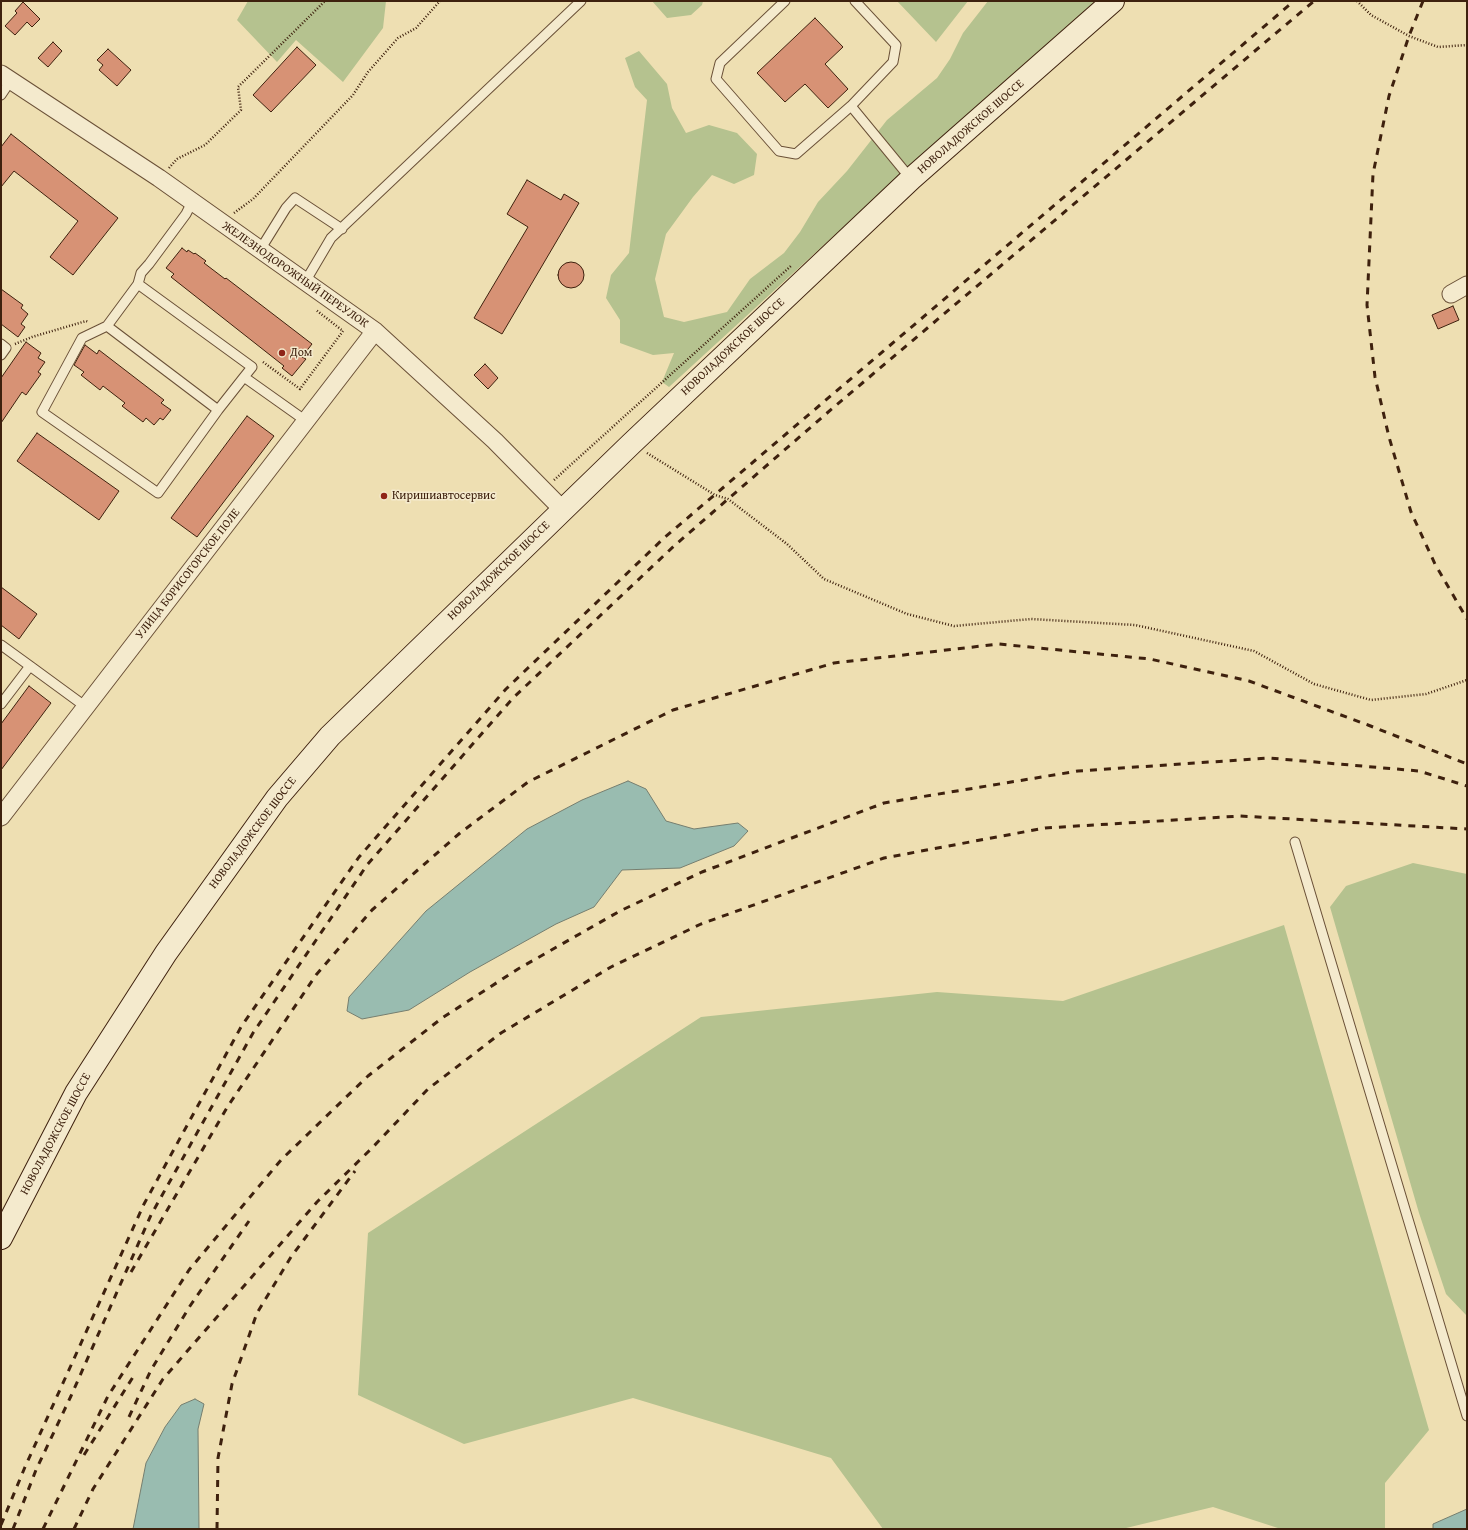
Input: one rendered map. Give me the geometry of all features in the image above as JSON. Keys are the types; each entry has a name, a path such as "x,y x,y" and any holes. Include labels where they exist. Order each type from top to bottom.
{"main road":[{"name":"НОВОЛАДОЖСКОЕ ШОССЕ","path":"1,1238 76,1093 166,953 277,798 330,736 563,510 911,179 1113,1"}],"street":[{"name":"ЖЕЛЕЗНОДОРОЖНЫЙ ПЕРЕУЛОК","path":"6,77 159,178 375,331 495,441 563,510"},
{"path":"1451,294 1467,285"},
{"name":"УЛИЦА БОРИСОГОРСКОЕ ПОЛЕ","path":"1,817 375,331"}],"lane":[{"path":"305,282 331,238 581,1"},
{"path":"785,1 720,63 716,80 779,151 796,154 851,106 893,62 896,45 855,1"},
{"path":"1,95 6,77"},
{"path":"851,106 911,179"},
{"path":"260,250 286,208 295,198 342,228"},
{"path":"138,284 252,367 218,410 158,493 42,412 82,338 108,326 138,284 141,272 158,251 192,202"},
{"path":"108,326 218,410"},
{"path":"244,377 306,421"},
{"path":"1,645 86,707"},
{"path":"1,704 30,666"},
{"path":"1295,842 1467,1416"}],"path":[{"path":"159,178 177,159 205,145 240,110 238,87 325,1"},
{"path":"222,223 253,199 353,95 368,72 398,38 416,28 440,1"},
{"path":"1357,1 1371,15 1408,36 1438,47 1467,45"},
{"path":"262,361 300,389 344,330 312,307"},
{"path":"3,349 32,337 86,322 108,326"},
{"path":"632,444 715,495 728,499 787,544 824,579 907,614 954,626 1031,619 1135,625 1254,651 1314,684 1371,700 1426,694 1467,680"}],"green space":[{"path":"248,1 386,1 383,28 343,82 296,40 277,62 237,20"},
{"path":"652,1 703,1 702,5 691,15 667,18"},
{"path":"897,1 968,1 936,42"},
{"path":"988,1 1096,1 899,176 669,387 662,382 674,353 653,355 620,343 620,320 606,298 611,275 629,253 647,100 635,87 625,58 639,51 667,84 672,108 686,133 709,125 737,133 757,154 754,175 734,184 712,175 693,197 666,234 655,279 664,317 684,322 727,312 750,279 784,253 800,232 818,202 847,171 887,120 937,78 950,59 963,33"},
{"path":"1413,863 1467,874 1467,1316 1446,1294 1419,1213 1330,907 1346,886"},
{"path":"1284,925 1429,1430 1385,1483 1385,1529 1281,1529 1213,1507 1122,1529 883,1529 831,1458 633,1398 464,1444 358,1395 368,1233 701,1017 937,992 1063,1001"}],"water":[{"path":"628,781 646,789 666,821 694,829 738,823 748,831 734,846 680,868 622,870 594,907 556,924 470,972 409,1010 362,1019 347,1011 349,997 426,911 527,829 582,800"},
{"path":"195,1399 204,1404 198,1429 199,1529 133,1529 146,1463 165,1427 181,1405"},
{"path":"1467,1509 1467,1529 1433,1529 1433,1524"}],"building":[{"path":"23,2 40,19 32,27 27,22 15,35 5,26 17,13 15,11"},
{"path":"815,18 843,47 825,64 848,89 828,108 805,84 785,102 757,73"},
{"path":"53,42 62,51 48,67 38,58"},
{"path":"297,47 316,65 271,112 253,95"},
{"path":"108,49 131,70 117,86 99,70 103,65 97,60"},
{"path":"11,134 118,218 73,275 50,257 78,221 14,171 1,187 1,147"},
{"path":"527,180 561,200 564,194 579,203 502,334 474,318 528,227 507,214"},
{"path":"182,248 187,252 188,250 194,254 195,253 206,261 204,263 312,344 302,357 306,359 292,376 282,368 284,366 171,277 174,274 166,268"},
{"path":"571,262 580,266 584,275 580,284 571,288 562,284 558,275 562,266"},
{"path":"1,289 23,305 21,308 28,314 21,324 25,327 18,337 1,324"},
{"path":"1453,306 1459,320 1438,329 1432,315"},
{"path":"26,342 41,353 38,358 45,362 38,372 41,374 26,395 22,392 1,423 1,378"},
{"path":"85,345 97,354 99,350 164,400 161,403 171,410 163,420 160,418 154,425 146,418 143,422 122,406 125,403 103,386 100,390 81,375 84,372 74,365"},
{"path":"485,364 498,378 488,389 474,375"},
{"path":"247,416 274,436 197,537 171,518"},
{"path":"37,433 119,491 99,520 17,461"},
{"path":"1,587 37,614 19,639 1,625"},
{"path":"29,686 51,703 1,770 1,724"}],"railway":[{"path":"1,1525 25,1467 144,1204 241,1027 359,857 506,689 664,538 1294,1"},
{"path":"13,1529 36,1470 71,1396 151,1215 253,1033 367,865 513,698 674,546 834,407 1314,1"},
{"path":"1423,1 1409,36 1389,96 1373,174 1367,305 1375,377 1389,437 1411,512 1435,564 1467,619"},
{"path":"131,1272 228,1106 316,975 372,910 460,833 528,782 673,710 834,663 999,644 1150,659 1249,681 1368,725 1467,764"},
{"path":"43,1529 108,1396 189,1270 281,1160 368,1076 442,1018 518,969 620,911 702,872 884,803 1078,771 1269,758 1419,771 1467,786"},
{"path":"74,1529 93,1489 163,1379 317,1202 373,1147 428,1089 501,1033 611,967 701,924 884,858 1045,828 1240,816 1467,829"},
{"path":"217,1529 218,1458 232,1384 257,1313 291,1257 355,1171"},
{"path":"129,1417 151,1370 190,1306 249,1221"},
{"path":"84,1455 133,1377"}],"place":[{"name":"Дом","path":"282,353"},
{"name":"Киришиавтосервис","path":"384,496"}]}
